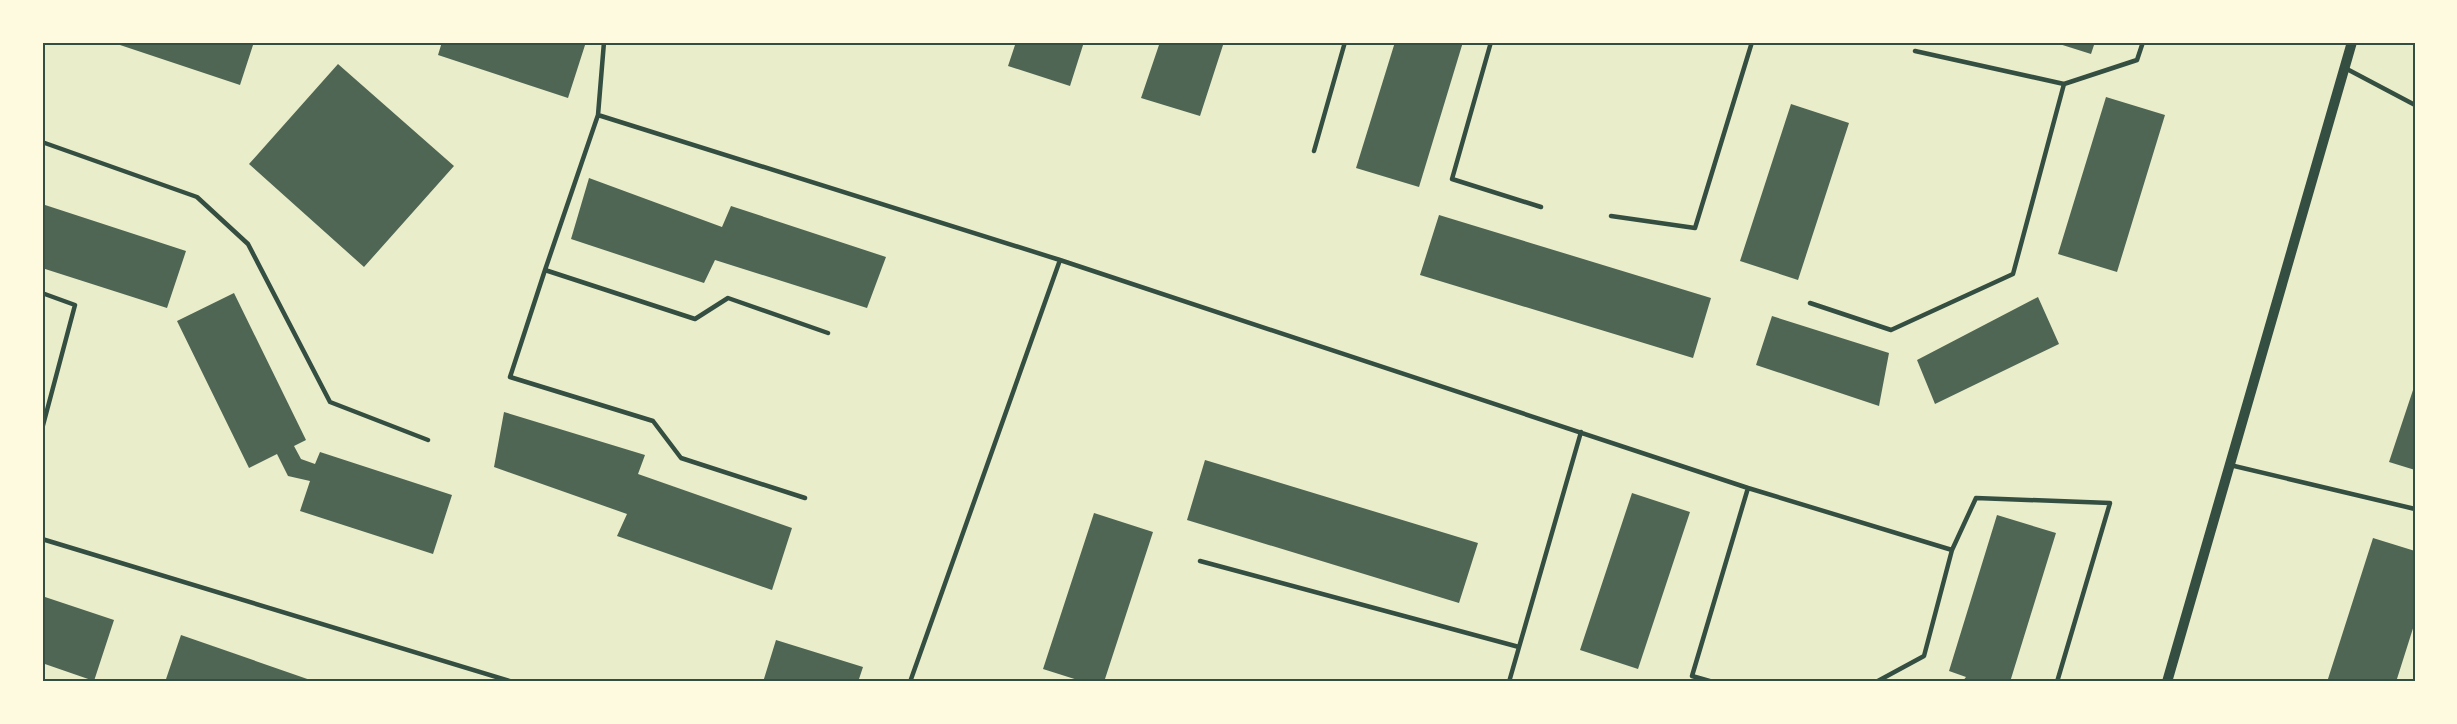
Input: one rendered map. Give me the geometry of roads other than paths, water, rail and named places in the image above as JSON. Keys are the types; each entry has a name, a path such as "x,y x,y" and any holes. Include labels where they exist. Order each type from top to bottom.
{"street":[{"path":"2167,682 2352,42"}],"lane":[{"path":"604,42 598,115 510,377 653,421 681,458 805,498"},
{"path":"1314,151 1345,42"},
{"path":"1491,42 1452,179 1541,207"},
{"path":"1611,216 1695,228 1752,42"},
{"path":"1915,51 2064,84 2137,60 2143,42"},
{"path":"2345,68 2415,105"},
{"path":"1810,303 1891,330 2013,274 2064,84"},
{"path":"598,115 1060,260 1748,488 1952,550"},
{"path":"42,142 197,198 248,244 330,402 428,440"},
{"path":"910,682 1060,260"},
{"path":"545,270 695,319 728,298 828,333"},
{"path":"42,293 75,305 42,429"},
{"path":"1509,682 1581,432"},
{"path":"2230,465 2415,509"},
{"path":"1713,682 1692,676 1748,488"},
{"path":"1876,682 1924,656 1952,550 1976,498 2110,503 2057,682"},
{"path":"42,539 513,682"},
{"path":"1200,561 1519,647"}]}
